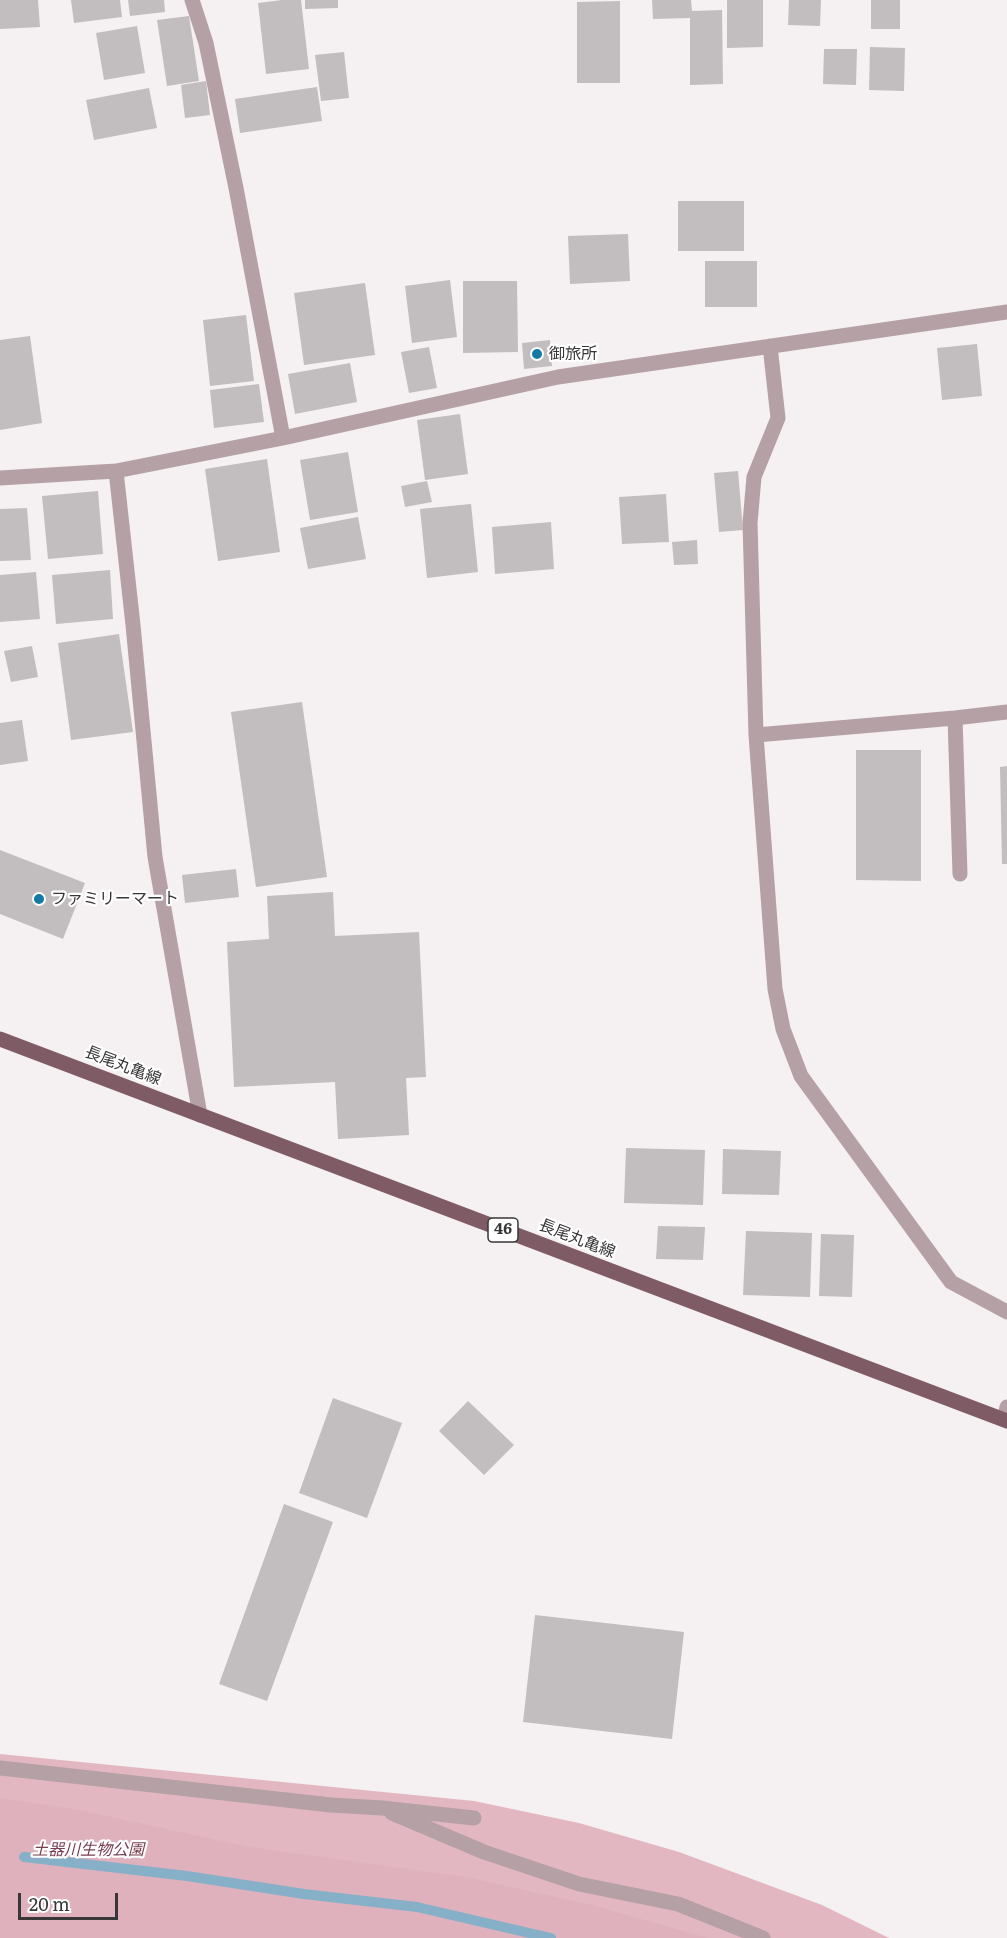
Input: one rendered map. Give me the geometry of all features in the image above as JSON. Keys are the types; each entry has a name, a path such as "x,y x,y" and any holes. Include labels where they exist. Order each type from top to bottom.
{"main road":[{"name":"長尾丸亀線","path":"0,1039 1006,1416"}],"street":[{"path":"192,0 206,44 236,188 283,438"},
{"path":"0,478 116,471 283,438 558,377 1007,312"},
{"path":"770,346 778,418 754,477 750,523 756,735 775,989 783,1029 801,1076 951,1282 1007,1312"},
{"path":"116,471 155,857 200,1115"},
{"path":"756,735 1007,712"},
{"path":"955,718 960,874"},
{"path":"0,1768 331,1805 474,1818"},
{"path":"382,1808 484,1852 579,1884 678,1904 763,1938"}],"green space":[{"name":"土器川生物公園","path":"0,1754 474,1801 579,1823 679,1852 822,1905 889,1938 0,1938"},
{"path":"0,1798 74,1809 250,1847 465,1877 592,1905 708,1938 0,1938"}],"building":[{"path":"0,0 38,0 40,27 0,29"},
{"path":"71,0 120,0 122,17 74,23"},
{"path":"128,0 164,0 165,12 130,16"},
{"path":"301,0 309,69 266,74 258,3"},
{"path":"305,0 338,0 338,8 305,9"},
{"path":"652,0 691,0 692,11 722,10 723,84 690,85 690,18 653,19"},
{"path":"727,0 763,0 763,47 727,48"},
{"path":"789,0 821,0 820,26 788,25"},
{"path":"871,0 900,0 900,29 871,29"},
{"path":"620,1 620,83 577,83 577,2"},
{"path":"189,16 199,81 167,86 157,20"},
{"path":"137,26 145,73 104,80 96,33"},
{"path":"870,47 905,48 904,91 869,90"},
{"path":"824,49 857,49 856,85 823,84"},
{"path":"344,52 349,98 321,101 315,55"},
{"path":"206,81 210,115 185,118 181,85"},
{"path":"317,87 322,121 240,133 235,99"},
{"path":"149,88 157,128 94,140 86,100"},
{"path":"678,201 744,201 744,251 678,251"},
{"path":"628,234 630,281 570,284 568,236"},
{"path":"705,261 757,261 757,307 705,307"},
{"path":"450,280 457,337 412,343 405,286"},
{"path":"463,281 517,281 518,352 463,353"},
{"path":"365,283 375,355 304,365 294,293"},
{"path":"246,315 254,381 210,386 203,320"},
{"path":"30,336 42,423 0,430 0,340"},
{"name":"御旅所","path":"550,340 552,366 524,369 522,343"},
{"path":"977,344 982,396 942,400 937,348"},
{"path":"429,347 437,388 409,393 401,352"},
{"path":"350,363 357,402 295,414 288,374"},
{"path":"259,384 264,422 214,428 210,390"},
{"path":"460,414 468,474 425,480 417,420"},
{"path":"348,452 358,512 310,520 300,460"},
{"path":"267,459 280,552 218,561 205,469"},
{"path":"738,471 743,530 719,532 714,473"},
{"path":"427,481 432,502 405,507 401,486"},
{"path":"98,491 103,554 48,559 42,496"},
{"path":"666,494 669,542 622,544 619,497"},
{"path":"471,504 478,572 427,578 420,509"},
{"path":"27,508 31,560 0,561 0,509"},
{"path":"358,517 366,559 308,569 300,528"},
{"path":"551,522 554,569 495,574 492,527"},
{"path":"697,540 698,564 674,565 672,542"},
{"path":"110,570 113,619 56,624 52,575"},
{"path":"36,572 40,619 0,622 0,575"},
{"path":"119,634 133,732 71,740 58,643"},
{"path":"32,646 38,677 11,682 4,651"},
{"path":"302,702 327,877 256,887 231,712"},
{"path":"22,720 28,761 0,765 0,723"},
{"path":"856,750 921,750 921,881 856,880"},
{"path":"1007,766 1007,864 1002,864 1000,767"},
{"name":"ファミリーマート","path":"0,850 85,883 63,939 0,914"},
{"path":"236,869 239,897 185,903 182,875"},
{"path":"333,892 335,936 419,932 426,1077 406,1078 409,1135 338,1139 335,1082 234,1087 227,942 269,939 267,896"},
{"path":"626,1148 705,1150 703,1205 624,1203"},
{"path":"723,1149 781,1151 779,1195 722,1194"},
{"path":"658,1226 705,1227 703,1260 656,1259"},
{"path":"746,1231 812,1233 810,1297 743,1295"},
{"path":"821,1234 854,1235 852,1297 819,1296"},
{"path":"333,1398 402,1423 367,1518 299,1493"},
{"path":"468,1401 514,1445 484,1475 439,1431"},
{"path":"284,1504 333,1522 267,1701 219,1684"},
{"path":"535,1615 684,1632 672,1739 523,1722"}],"waterway":[{"path":"24,1857 417,1907 551,1938"}],"place":[{"name":"御旅所","path":"537,354"},
{"name":"ファミリーマート","path":"39,899"}]}
